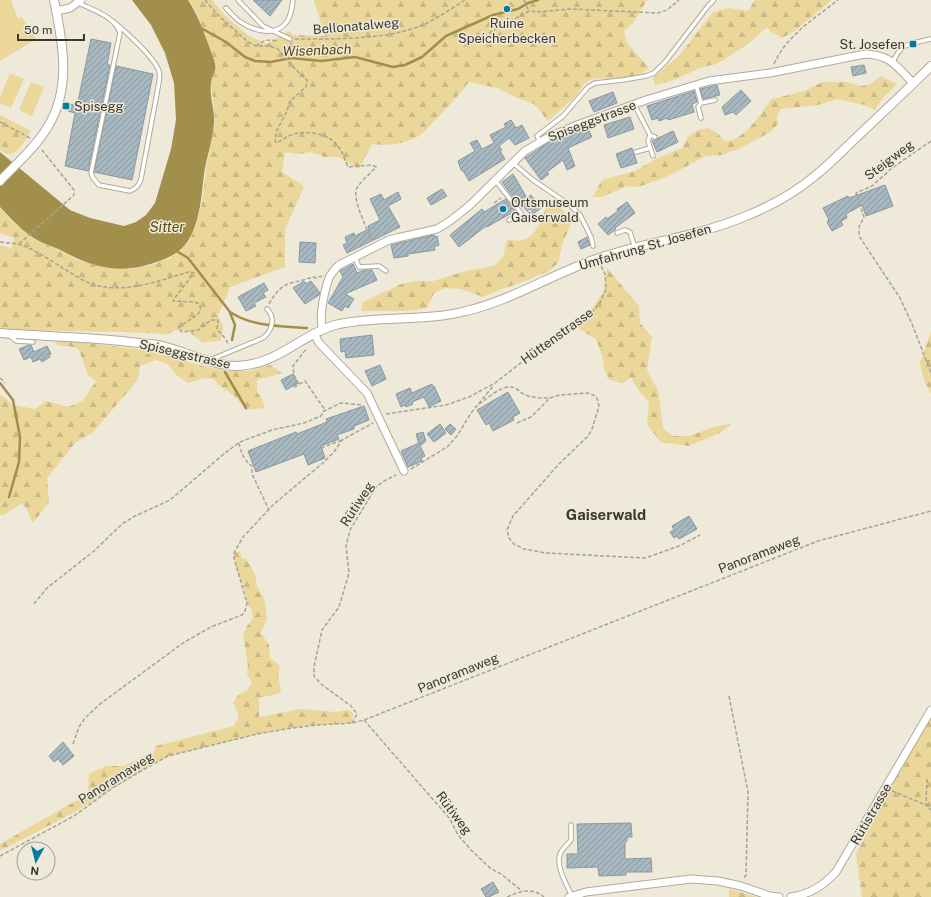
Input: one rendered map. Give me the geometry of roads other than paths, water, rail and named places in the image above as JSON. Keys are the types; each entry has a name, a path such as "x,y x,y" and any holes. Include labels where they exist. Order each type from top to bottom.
{"street":[{"path":"0,181 35,144 47,128 55,113 61,94 63,63 60,32 54,0"},
{"path":"56,11 70,8 80,1"},
{"name":"Spiseggstrasse","path":"323,329 321,319 329,277 334,269 375,247 397,238 437,229 469,206 525,151 540,142 577,125 634,104 709,80 770,73 865,54 876,54 893,62 914,83"},
{"name":"Umfahrung St. Josefen","path":"314,333 340,324 364,321 407,319 466,311 498,301 598,258 700,232 746,216 793,192 815,176 931,66"},
{"name":"Spiseggstrasse","path":"3,333 157,345 233,366 250,364 269,359 283,353 314,333"},
{"path":"314,333 319,343 367,393 404,471"},
{"name":"Rütistrasse","path":"791,897 800,896 816,890 836,872 931,710"},
{"path":"570,896 622,887 692,879 718,881 741,886 770,896 780,897"}],"lane":[{"path":"238,0 264,26 290,40"},
{"path":"226,8 240,21 255,30 274,31 286,24 291,14 293,0"},
{"path":"540,142 537,136 563,116 588,87 595,83 623,80 654,73 666,61 714,0"},
{"path":"80,1 109,18 114,22 132,37 159,71 160,80 141,179 139,186 130,190 99,185 91,173 120,37 119,28 114,22"},
{"path":"893,62 900,48 931,40"},
{"path":"695,84 701,104 698,107 701,118"},
{"path":"701,104 716,100"},
{"path":"634,104 652,136 648,141 652,156"},
{"path":"636,152 650,148"},
{"path":"512,163 580,214 591,237 592,246"},
{"path":"495,180 521,213 509,220"},
{"path":"617,233 625,230 630,232 635,248"},
{"path":"355,257 358,266 379,266 386,271"},
{"path":"209,360 263,338 268,334 271,329 272,316 268,307"},
{"path":"3,333 16,341 33,342"},
{"path":"570,896 559,863 561,851 571,840 571,825"}],"water":[{"name":"Sitter","path":"132,0 188,0 195,11 215,62 215,69 211,81 211,98 214,123 212,140 205,168 200,205 193,232 188,241 178,251 166,259 143,266 120,269 98,266 75,258 39,241 13,221 0,207 0,152 70,210 90,218 124,226 136,222 146,215 155,203 171,149 176,120 174,83 165,53 151,25"}],"waterway":[{"name":"Wisenbach","path":"201,28 226,42 245,57 255,61 271,62 291,58 321,61 355,57 393,67 405,65 422,57 446,36 493,15 518,9 528,3 538,0"},
{"path":"175,250 188,258 230,312 248,321 257,323 307,328"},
{"path":"230,313 235,325 232,340"},
{"path":"225,372 246,408"},
{"path":"0,383 13,400 20,437 19,462 9,497"}],"place":[{"name":"Ruine Speicherbecken","path":"507,9"},
{"name":"St. Josefen","path":"913,44"},
{"name":"Spisegg","path":"66,106"},
{"name":"Ortsmuseum Gaiserwald","path":"503,209"}],"district":[{"name":"Gaiserwald","path":"606,514"}]}
